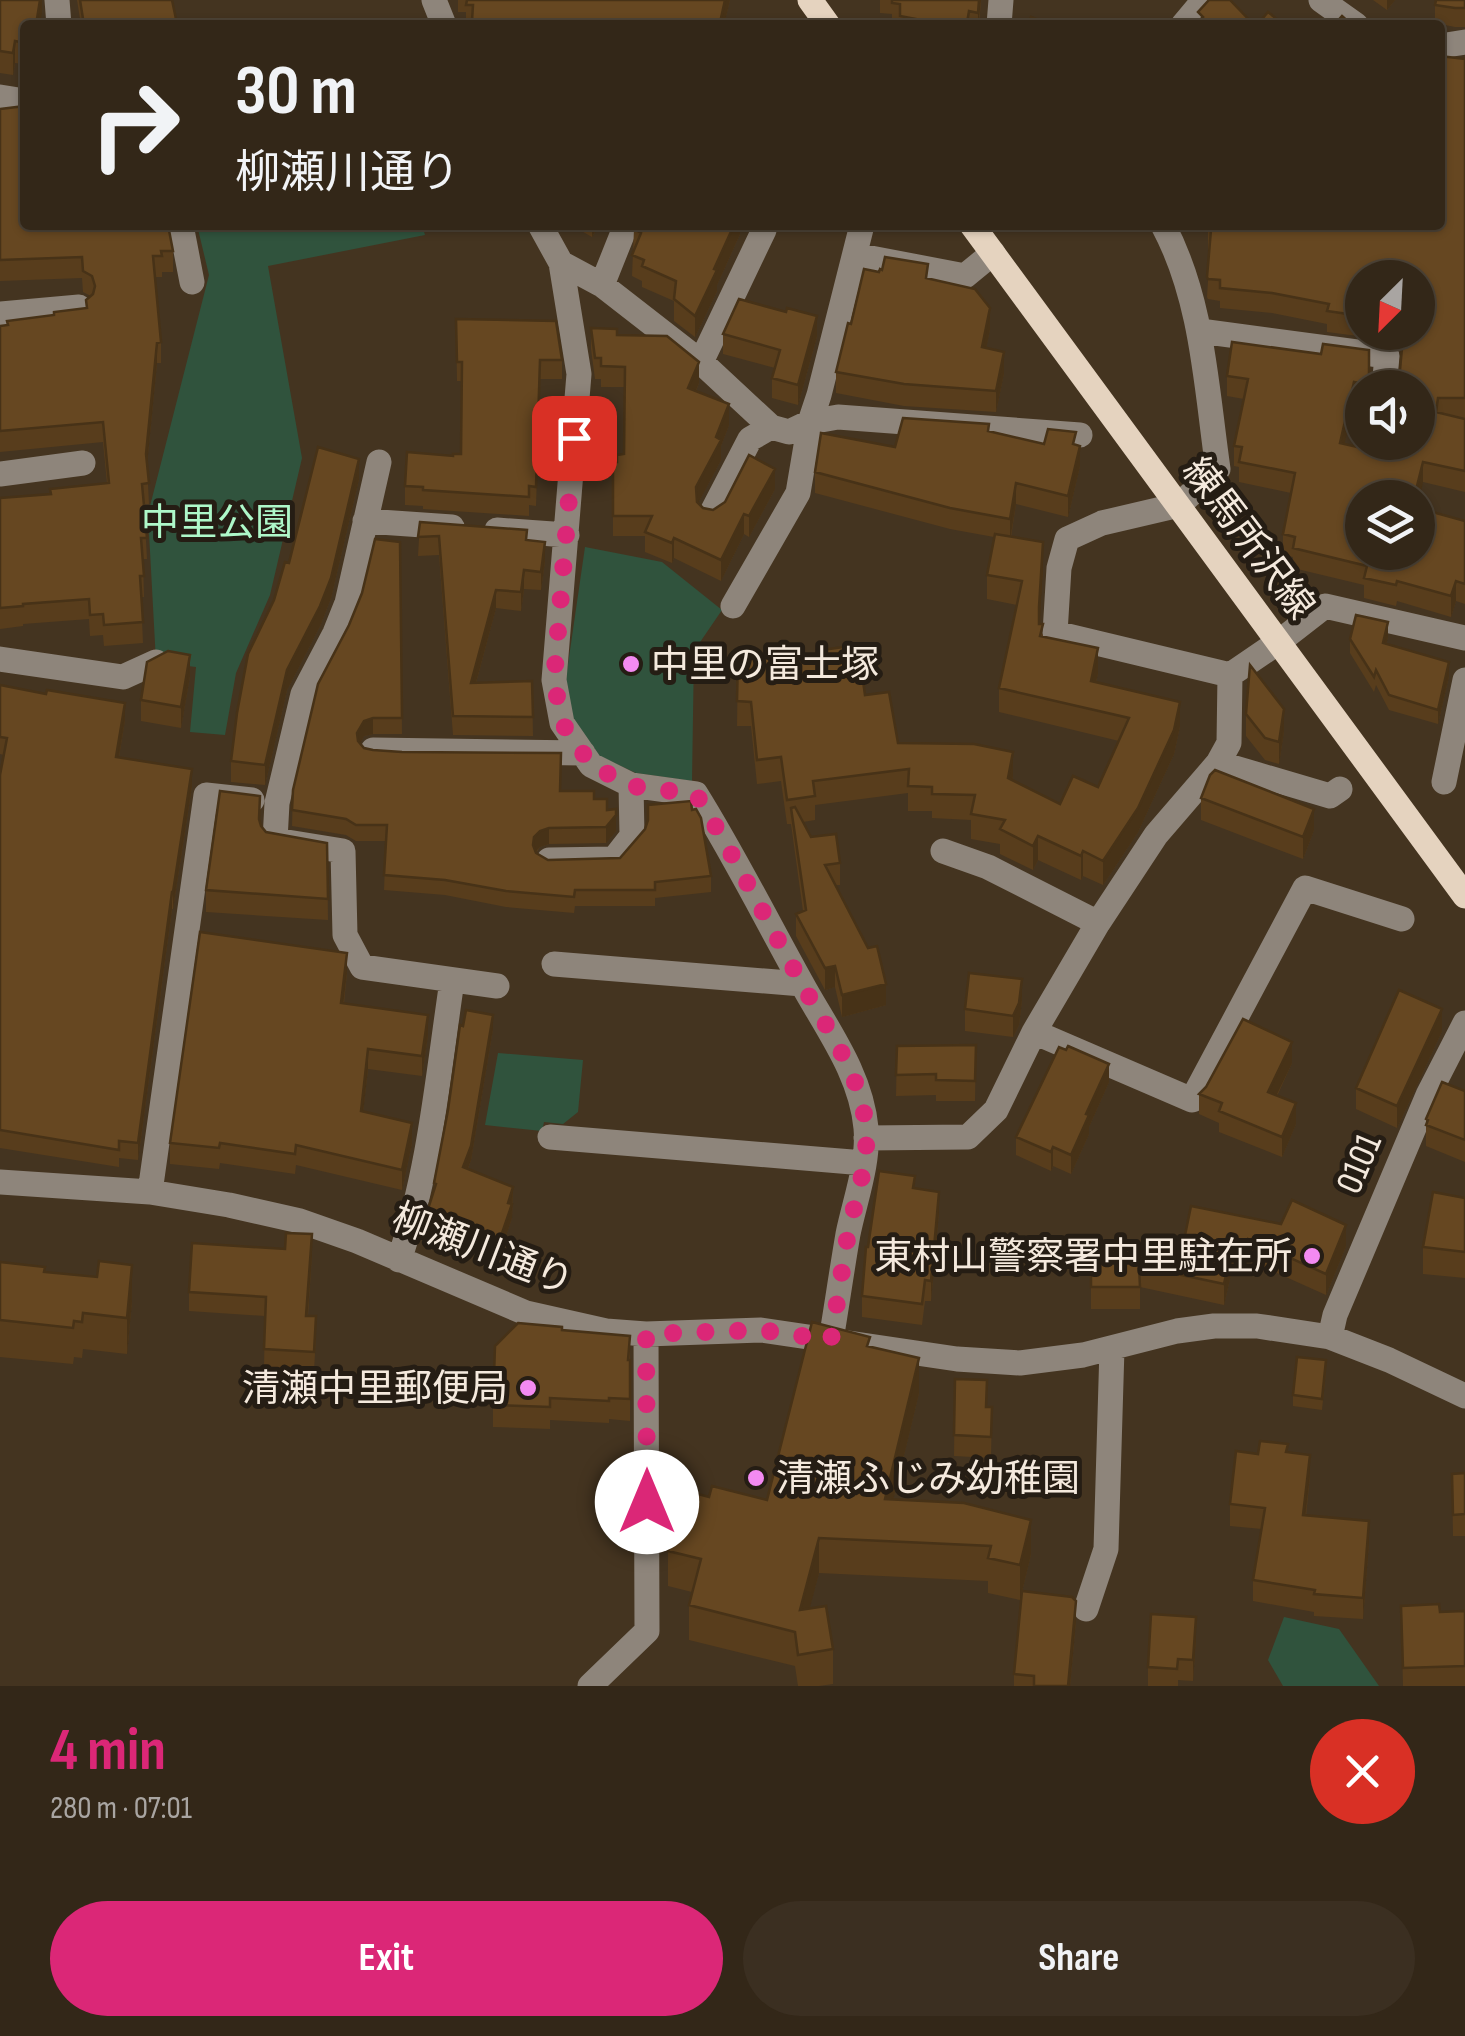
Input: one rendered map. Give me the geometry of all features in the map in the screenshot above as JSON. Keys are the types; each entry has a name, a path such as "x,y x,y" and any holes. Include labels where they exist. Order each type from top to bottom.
{"main road":[{"name":"練馬所沢線","path":"976,230 1465,896"}],"street":[{"path":"1187,20 1204,0"},
{"path":"1321,0 1349,20"},
{"path":"182,230 192,282"},
{"path":"543,230 561,263 578,374 554,680 562,723 591,765 631,786 696,794 730,849 858,1088 866,1129 865,1151 831,1340"},
{"path":"602,285 624,230"},
{"path":"701,362 764,230"},
{"path":"733,606 798,493 810,422 861,230"},
{"path":"1166,230 1200,331 1218,469 1178,505 1102,523 1067,539 1059,568 1055,633 1230,675 1324,606 1465,638"},
{"path":"855,256 965,276 993,253"},
{"path":"561,263 602,285 701,362 771,427 789,432 810,422 838,418 1080,435"},
{"path":"0,314 79,308"},
{"path":"1200,331 1345,341"},
{"path":"711,514 750,439 771,427"},
{"path":"379,462 347,603 303,694 277,803 275,840 343,851 344,934 362,967 498,986"},
{"path":"0,474 83,463"},
{"path":"364,521 567,535"},
{"path":"0,660 124,677 156,662"},
{"path":"550,1137 865,1151 968,1137 996,1110 1034,1032 1156,835 1218,763 1229,742 1230,675"},
{"path":"1444,782 1465,680"},
{"path":"373,750 583,754"},
{"path":"1218,763 1330,796 1340,789"},
{"path":"549,860 614,858 632,836 631,786"},
{"path":"150,1192 206,795 277,803"},
{"path":"943,851 988,867 1098,923"},
{"path":"1034,1032 1192,1100 1306,888 1402,919"},
{"path":"554,964 802,984"},
{"path":"399,1260 422,1180 452,981"},
{"name":"0101","path":"1330,1336 1335,1315 1428,1094 1465,1024"},
{"name":"柳瀬川通り","path":"0,1182 150,1192 300,1221 357,1240 526,1313 606,1332 761,1330 956,1360 1020,1363 1083,1355 1177,1331 1257,1326 1330,1336 1465,1396"},
{"path":"590,1686 647,1631 646,1334"},
{"path":"1086,1609 1106,1549 1112,1348"}],"green space":[{"name":"中里公園","path":"198,230 424,230 425,235 268,266 302,458 270,595 236,673 225,735 190,732 196,667 156,662 148,514 209,275"},
{"name":"中里の富士塚","path":"585,547 662,562 722,610 694,651 692,781 636,773 597,755 571,719 566,678"},
{"path":"498,1053 583,1060 578,1112 563,1124 544,1122 542,1131 485,1125"},
{"path":"1284,1617 1339,1629 1379,1686 1283,1686 1268,1660"}],"building":[{"path":"0,0 40,0 37,20 20,20 20,42 15,41 13,53 0,51"},
{"path":"80,0 172,0 176,19 172,20 83,20"},
{"path":"467,0 725,0 721,18 725,20 472,20 473,5 466,5"},
{"path":"979,0 978,13 969,11 968,20 900,16 900,4 892,3"},
{"path":"1209,0 1230,0 1249,20 1200,20 1203,17 1198,12"},
{"path":"1436,0 1465,0 1465,8 1435,5"},
{"path":"1268,12 1278,20 1261,20"},
{"path":"1445,57 1465,59 1465,398 1438,398 1436,412 1465,419 1465,471 1423,462 1418,480 1345,480 1345,561 1293,548 1295,537 1283,534 1295,473 1239,462 1242,447 1234,446 1248,379 1227,376 1232,342 1321,354 1323,344 1345,347 1345,350 1369,350 1369,370 1345,370 1345,421 1340,443 1345,444 1345,460 1435,460 1435,370 1400,370 1402,350 1435,350 1435,260 1345,260 1345,314 1327,311 1329,304 1220,288 1220,280 1207,277 1211,230 1445,230"},
{"path":"20,107 20,230 169,230 173,251 153,256 161,342 157,343 146,454 149,483 142,484 147,538 141,538 143,622 104,625 103,614 90,615 89,599 0,608 0,498 109,483 103,422 0,431 0,326 8,325 7,321 87,308 86,300 95,286 92,276 83,271 82,257 0,260 0,109"},
{"path":"636,230 732,230 695,316 674,299 676,281 642,266 644,260 632,255 641,233"},
{"path":"885,257 928,264 926,278 975,289 990,308 982,347 1004,352 996,391 904,384 836,372 864,269 879,272"},
{"path":"739,299 817,316 798,385 772,378 780,350 723,334"},
{"path":"456,319 556,321 562,360 540,360 536,487 529,486 529,497 405,486 407,452 461,454 462,362 457,362"},
{"path":"591,328 617,329 617,335 667,336 699,362 688,388 729,404 716,437 721,440 696,487 697,502 703,508 713,510 725,502 749,455 775,469 749,516 744,514 721,560 674,538 672,543 645,532 652,516 613,516 613,462 617,462 617,455 624,454 625,367 601,366 601,358 595,358"},
{"path":"903,418 989,424 988,431 1044,444 1048,429 1076,432 1073,444 1080,446 1068,496 1016,483 1010,519 950,508 815,472 821,433 895,447"},
{"path":"318,447 359,459 331,578 287,670 265,765 231,761 248,654 274,600 285,562 289,563"},
{"path":"1435,513 1465,521 1465,584 1456,581 1451,596 1397,581 1396,585 1364,578 1366,570 1435,570"},
{"path":"420,522 527,530 526,540 545,542 541,572 524,570 521,592 496,590 471,683 532,681 533,717 453,716 439,536 418,537"},
{"path":"995,534 1043,542 1040,636 1098,648 1091,681 1180,702 1174,730 1138,808 1103,861 1083,851 1081,856 1038,836 1033,846 1000,829 1005,820 971,814 975,795 932,794 932,787 908,786 909,769 813,781 815,796 787,800 781,757 757,760 751,702 737,701 738,658 793,658 858,645 865,695 889,692 898,743 974,744 1013,752 1008,778 1060,804 1073,776 1098,787 1129,718 999,688 1022,581 987,575"},
{"path":"375,539 400,542 402,718 364,721 357,733 364,748 402,752 561,753 560,791 594,791 594,799 607,799 607,810 616,809 616,815 606,827 540,831 534,837 536,853 548,860 620,858 645,829 648,805 691,801 692,810 696,809 701,818 711,876 655,882 655,890 575,890 574,897 384,875 387,825 356,825 346,819 292,810 293,790 318,684 362,593"},
{"path":"1356,615 1388,622 1383,643 1449,662 1438,710 1389,695 1376,670 1374,677 1350,639"},
{"path":"168,651 190,655 181,707 141,700 147,662"},
{"path":"1250,665 1284,709 1279,742 1265,738 1246,714"},
{"path":"0,685 125,703 116,757 192,769 138,1143 119,1141 119,1150 0,1130 0,775 7,738 0,737"},
{"path":"1215,770 1314,809 1303,837 1201,798"},
{"path":"220,791 260,796 259,819 266,832 327,843 328,899 206,890"},
{"path":"795,807 811,837 836,834 840,863 825,865 868,948 877,946 886,984 842,995 835,966 825,968 796,914 806,910 791,808"},
{"path":"200,932 347,953 341,1003 428,1015 422,1056 368,1049 361,1111 412,1123 402,1170 296,1145 295,1154 220,1143 219,1148 170,1143"},
{"path":"969,973 1022,979 1013,1016 965,1009"},
{"path":"1399,990 1442,1009 1397,1106 1356,1088"},
{"path":"466,1010 493,1015 471,1146 463,1167 513,1187 508,1203 512,1204 500,1239 428,1209 436,1184 460,1025 463,1026"},
{"path":"1243,1019 1292,1042 1268,1092 1296,1103 1282,1137 1219,1111 1222,1103 1199,1094"},
{"path":"976,1045 975,1081 936,1080 936,1074 896,1075 897,1046"},
{"path":"1068,1046 1109,1064 1071,1155 1053,1147 1051,1152 1016,1137 1059,1047 1066,1050"},
{"path":"1442,1082 1465,1091 1465,1140 1426,1125"},
{"path":"879,1171 915,1176 913,1188 939,1192 931,1281 925,1280 922,1304 862,1296"},
{"path":"1433,1192 1465,1198 1465,1252 1423,1247"},
{"path":"1292,1200 1346,1225 1326,1274 1248,1239 1245,1251 1232,1248 1224,1284 1139,1266 1140,1287 1091,1287 1091,1246 1183,1245 1191,1206 1281,1224"},
{"path":"286,1233 312,1234 306,1316 316,1316 314,1352 264,1349 266,1297 189,1292 192,1243 285,1249"},
{"path":"99,1261 132,1265 127,1318 83,1313 82,1322 74,1321 73,1328 0,1320 0,1262 45,1267 44,1272 97,1277"},
{"path":"812,1322 870,1337 867,1346 919,1358 885,1499 964,1503 1031,1520 1020,1565 988,1558 991,1546 819,1538 800,1610 826,1606 833,1649 798,1655 795,1632 689,1605 701,1559 668,1551 683,1490 709,1497 712,1486 767,1500"},
{"path":"518,1323 630,1336 630,1399 550,1398 550,1407 493,1405 495,1346"},
{"path":"1297,1357 1326,1360 1322,1399 1293,1395"},
{"path":"955,1379 987,1380 986,1407 992,1407 991,1437 954,1435"},
{"path":"1260,1441 1288,1444 1286,1452 1310,1455 1303,1515 1369,1521 1363,1598 1314,1594 1315,1590 1253,1580 1265,1508 1230,1504 1236,1451 1258,1454"},
{"path":"1465,1473 1465,1514 1453,1515 1452,1474"},
{"path":"1022,1591 1072,1597 1076,1601 1068,1686 1034,1686 1034,1676 1014,1674"},
{"path":"1439,1604 1440,1612 1465,1611 1465,1666 1403,1668 1401,1606"},
{"path":"1151,1614 1196,1617 1193,1660 1178,1659 1177,1669 1148,1667"}],"place":[{"name":"中里の富士塚","path":"631,664"},
{"name":"東村山警察署中里駐在所","path":"1312,1256"},
{"name":"清瀬中里郵便局","path":"528,1388"},
{"name":"清瀬ふじみ幼稚園","path":"756,1478"}],"route":[{"path":"574,438 554,680 562,723 591,765 631,786 696,794 844,1058 858,1088 866,1129 864,1163 831,1340 761,1330 646,1334 647,1502"}]}
